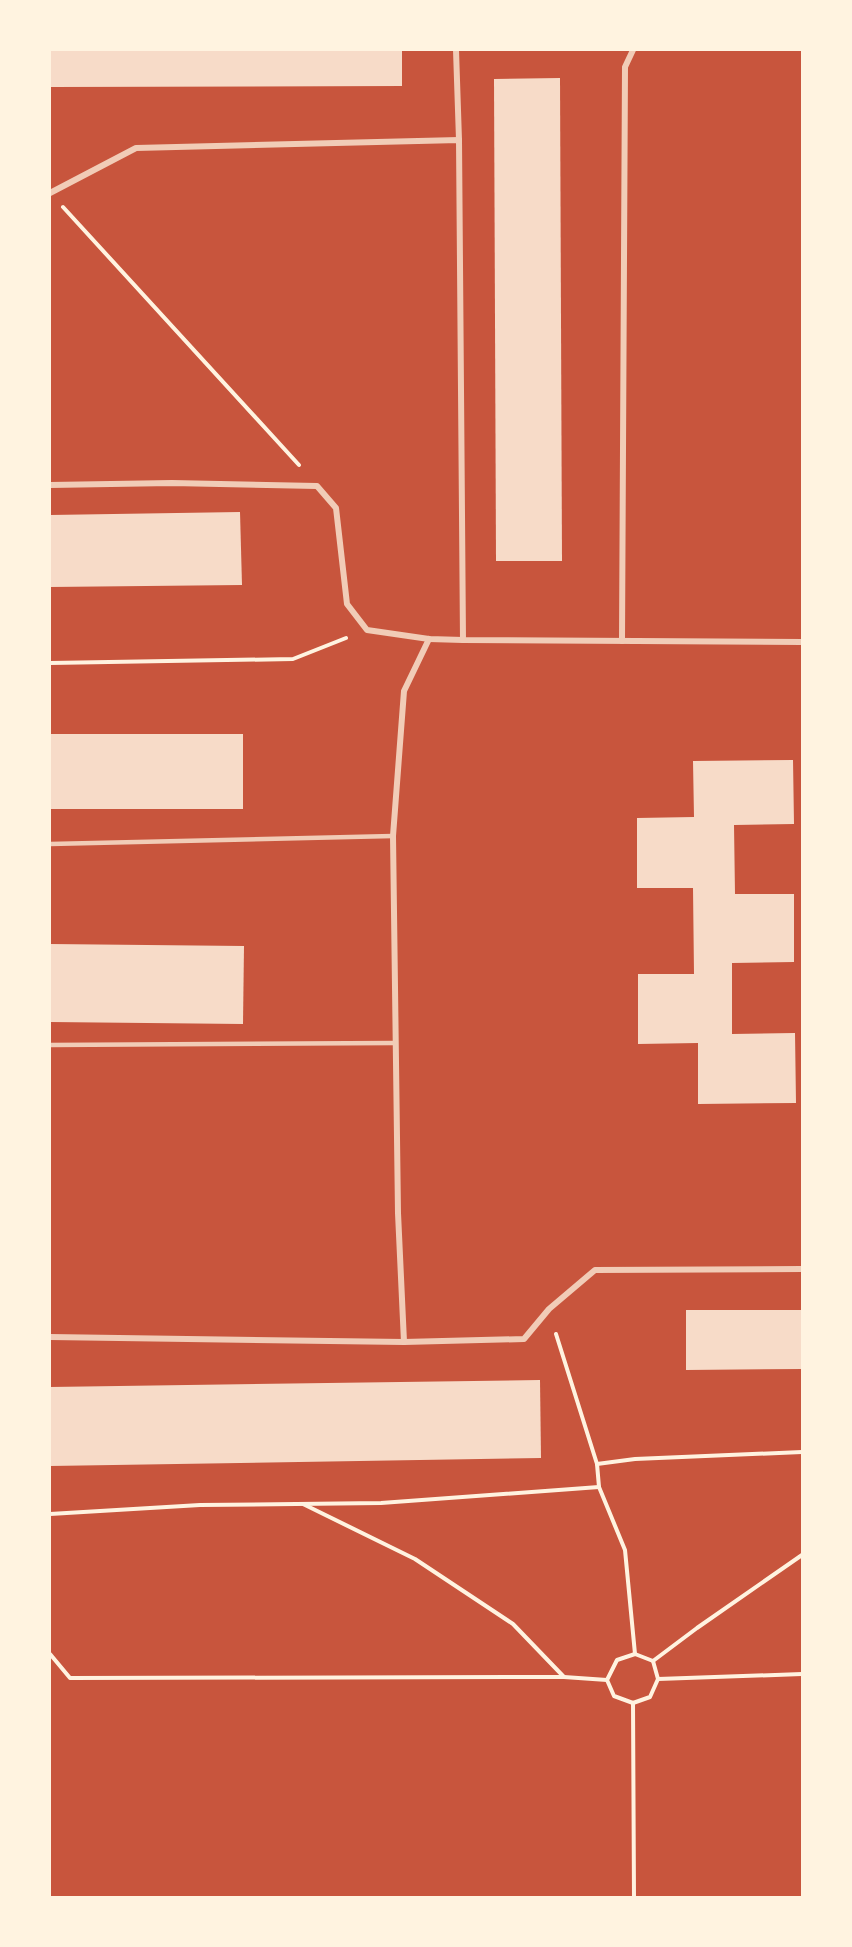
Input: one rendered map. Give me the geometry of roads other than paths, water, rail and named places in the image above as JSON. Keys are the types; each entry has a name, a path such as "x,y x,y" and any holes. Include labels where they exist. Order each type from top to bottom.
{"street":[{"path":"456,50 464,640"},
{"path":"622,641 625,67 633,50"},
{"path":"50,192 136,148 459,140"},
{"path":"50,485 172,483 317,486 336,508 347,604 367,630 429,639 464,640 802,642"},
{"path":"404,1342 398,1213 393,836 404,691 429,639"},
{"path":"50,1337 404,1342 524,1339 549,1309 595,1270 802,1269"}],"lane":[{"path":"50,844 393,836"},
{"path":"50,1045 395,1043"}]}
